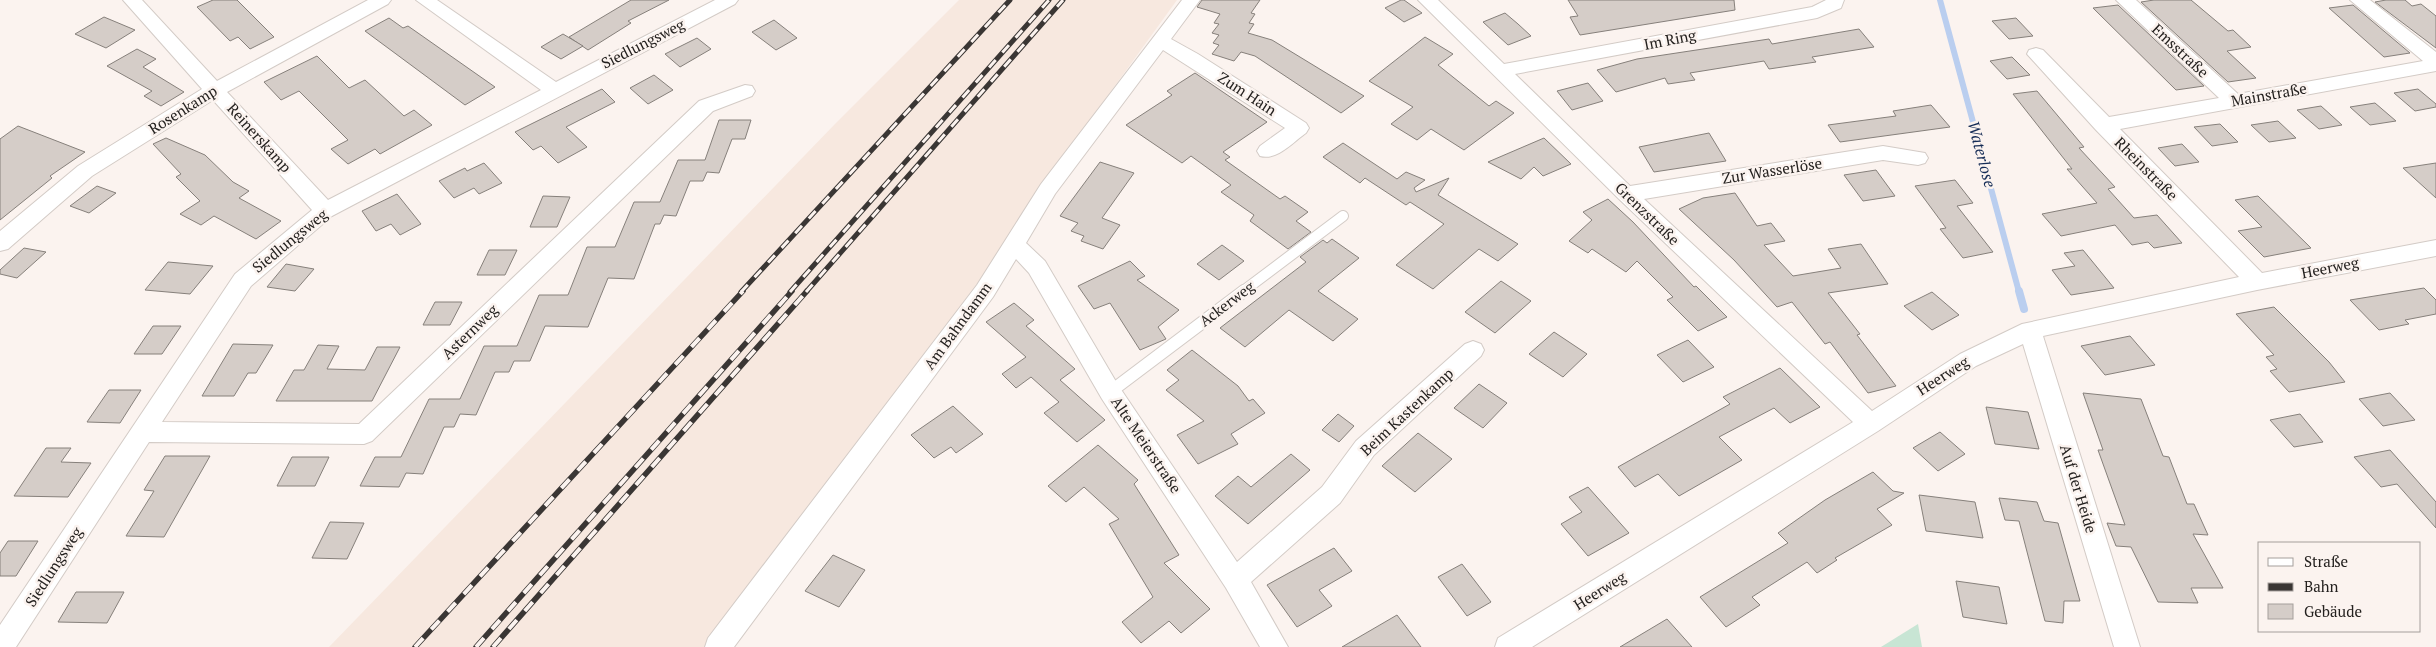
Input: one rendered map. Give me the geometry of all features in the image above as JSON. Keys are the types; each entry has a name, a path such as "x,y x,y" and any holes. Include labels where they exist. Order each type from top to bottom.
{"street":[{"name":"Reinerskamp","path":"132,0 325,210"},
{"name":"Rosenkamp","path":"0,242 85,171 215,90 382,0"},
{"path":"425,0 554,90"},
{"name":"Am Bahndamm","path":"718,647 980,299 1048,189 1191,0"},
{"name":"Grenzstraße","path":"1427,0 1626,194 1870,424"},
{"name":"Im Ring","path":"1500,72 1817,12 1835,4 1835,0"},
{"name":"Emsstraße","path":"2125,0 2234,101"},
{"path":"2359,0 2436,62"},
{"name":"Siedlungsweg","path":"1,647 243,280 325,210 726,1"},
{"name":"Zum Hain","path":"1160,41 1191,58 1299,128 1267,151"},
{"name":"Rheinstraße","path":"2036,54 2257,282"},
{"name":"Mainstraße","path":"2103,125 2436,66"},
{"name":"Asternweg","path":"142,432 364,434 706,106 744,91"},
{"name":"Zur Wasserlöse","path":"1626,194 1883,153 1918,158"},
{"name":"Alte Meierstraße","path":"1014,246 1037,267 1110,392 1235,580 1276,647"},
{"name":"Heerweg","path":"1508,647 1870,424 1968,360 2030,330 2257,282 2436,248"},
{"name":"Auf der Heide","path":"2030,330 2127,647"},
{"name":"Beim Kastenkamp","path":"1235,580 1331,495 1365,448 1473,350"}],"lane":[{"name":"Ackerweg","path":"1110,392 1343,216"}],"shaded area":[{"path":"959,0 1177,0 1088,123 1038,188 993,263 706,647 329,647 834,125"}],"green space":[{"path":"1918,624 1922,647 1881,647"}],"building":[{"path":"213,0 237,0 274,37 250,49 238,37 230,41 197,7"},
{"path":"631,0 669,0 628,21 631,23 588,50 569,37"},
{"path":"1202,0 1260,0 1251,13 1255,14 1249,23 1254,24 1248,33 1272,40 1364,96 1341,113 1255,56 1241,52 1234,61 1212,54 1219,45 1213,43 1219,35 1212,33 1219,24 1214,23 1220,14 1197,7"},
{"path":"1404,0 1422,13 1404,22 1385,8"},
{"path":"1568,0 1734,0 1735,10 1580,35 1570,17 1578,16"},
{"path":"2191,0 2228,31 2233,30 2251,47 2227,51 2256,78 2228,82 2141,2"},
{"path":"2405,0 2412,6 2421,4 2436,16 2436,48 2375,2"},
{"path":"2118,5 2204,86 2176,90 2093,8"},
{"path":"2353,5 2410,53 2384,57 2329,8"},
{"path":"1505,13 1531,36 1508,45 1483,22"},
{"path":"104,17 135,30 106,48 75,34"},
{"path":"389,18 403,28 408,26 495,87 465,105 365,31"},
{"path":"2016,18 2033,36 2009,39 1992,21"},
{"path":"774,20 797,38 776,50 752,32"},
{"path":"1859,29 1874,47 1812,57 1816,62 1769,69 1764,61 1690,73 1695,80 1668,84 1665,78 1616,92 1597,70 1637,59 1769,39 1772,44"},
{"path":"563,34 583,46 561,59 541,47"},
{"path":"1425,37 1453,54 1438,65 1489,106 1496,101 1514,113 1464,150 1431,129 1417,140 1391,124 1413,107 1369,81"},
{"path":"697,38 711,49 680,67 665,54"},
{"path":"137,49 156,59 143,67 184,92 161,106 144,96 152,91 107,66"},
{"path":"317,56 349,88 365,80 404,116 414,110 432,125 380,154 375,149 348,164 331,149 348,140 299,91 281,100 264,82"},
{"path":"2012,57 2030,75 2007,79 1990,61"},
{"path":"1195,73 1267,122 1223,152 1230,157 1225,160 1280,199 1285,196 1308,212 1296,221 1311,232 1288,249 1250,221 1254,215 1221,192 1231,185 1191,156 1182,163 1126,125 1172,95 1167,91"},
{"path":"654,75 673,90 648,104 630,88"},
{"path":"1588,83 1603,101 1572,110 1557,91"},
{"path":"602,89 615,102 566,127 587,147 558,163 541,146 533,150 515,132"},
{"path":"2418,89 2436,104 2436,107 2415,111 2394,93"},
{"path":"2037,91 2084,147 2079,148 2115,187 2108,189 2134,218 2157,215 2182,243 2154,248 2148,242 2132,245 2115,225 2061,236 2042,214 2097,203 2067,169 2072,169 2013,94"},
{"path":"2375,103 2396,121 2370,125 2350,107"},
{"path":"1931,105 1950,127 1840,142 1828,125 1896,116 1893,111"},
{"path":"2321,106 2342,125 2319,129 2297,110"},
{"path":"719,120 751,120 745,139 732,139 719,173 707,172 703,181 690,181 676,216 664,215 660,224 655,224 634,279 608,278 588,327 545,326 530,361 514,361 509,372 495,372 476,415 460,414 454,427 444,427 423,474 406,473 399,487 360,486 375,457 401,457 429,399 460,399 484,346 517,346 539,295 568,295 587,247 615,247 634,202 660,202 678,160 705,160"},
{"path":"2278,121 2296,138 2269,142 2251,125"},
{"path":"2220,124 2238,142 2212,146 2194,127"},
{"path":"18,126 85,152 50,176 52,178 0,220 0,139"},
{"path":"1709,133 1726,161 1654,172 1639,147"},
{"path":"166,138 205,155 233,182 249,191 239,198 281,221 256,239 214,216 201,225 180,214 200,201 176,177 181,174 153,144"},
{"path":"1544,138 1571,164 1543,176 1534,167 1521,179 1488,162"},
{"path":"1343,143 1397,179 1406,172 1425,180 1414,188 1416,192 1449,178 1438,195 1518,244 1498,261 1479,249 1433,289 1396,265 1444,224 1410,202 1406,205 1365,178 1360,183 1323,157"},
{"path":"2182,144 2199,162 2175,166 2158,148"},
{"path":"1100,162 1134,173 1102,218 1120,225 1103,249 1081,241 1084,236 1071,231 1078,223 1060,216"},
{"path":"484,163 502,183 479,194 474,188 454,198 439,181 465,168 467,171"},
{"path":"2436,163 2436,198 2403,168"},
{"path":"1876,170 1895,196 1863,201 1844,175"},
{"path":"1955,180 1973,203 1957,206 1993,252 1963,258 1940,229 1946,228 1915,186"},
{"path":"97,186 116,193 89,213 70,206"},
{"path":"1735,193 1757,226 1771,223 1785,241 1764,245 1793,276 1841,268 1828,249 1861,244 1888,284 1828,293 1860,334 1857,335 1896,386 1868,393 1830,342 1825,344 1792,302 1777,307 1734,260 1679,209 1703,198"},
{"path":"397,194 421,224 400,235 391,224 376,231 362,211"},
{"path":"543,196 570,197 557,227 530,227"},
{"path":"2258,196 2311,248 2264,257 2238,231 2262,227 2235,200"},
{"path":"1608,199 1633,222 1694,287 1696,286 1727,317 1698,331 1667,300 1673,297 1637,261 1626,272 1592,249 1588,253 1569,241 1592,220 1583,212"},
{"path":"1332,239 1359,258 1318,291 1358,319 1333,341 1289,310 1245,347 1220,328 1306,262 1300,257 1323,240 1327,243"},
{"path":"1222,245 1244,261 1219,280 1197,264"},
{"path":"24,248 46,252 17,278 0,274 0,270"},
{"path":"489,250 517,250 505,275 477,275"},
{"path":"2083,250 2114,288 2071,295 2052,270 2075,266 2064,253"},
{"path":"1130,261 1145,276 1137,280 1179,310 1158,327 1166,339 1140,350 1110,303 1094,309 1078,286"},
{"path":"168,262 213,266 190,294 145,290"},
{"path":"286,264 314,269 295,291 267,287"},
{"path":"1501,281 1531,301 1495,333 1465,312"},
{"path":"2424,288 2436,300 2436,314 2405,320 2409,324 2379,330 2350,300"},
{"path":"1932,292 1959,315 1932,330 1904,306"},
{"path":"435,302 462,302 450,325 423,325"},
{"path":"1014,303 1034,320 1026,326 1075,369 1060,380 1105,420 1077,442 1044,413 1059,402 1031,377 1016,388 1002,374 1026,357 986,322"},
{"path":"2274,307 2329,362 2345,382 2289,392 2270,371 2277,369 2266,357 2274,355 2236,314"},
{"path":"153,326 181,326 162,354 134,354"},
{"path":"1554,332 1587,354 1563,377 1529,354"},
{"path":"2130,336 2155,365 2105,375 2081,346"},
{"path":"1688,340 1714,367 1683,382 1657,355"},
{"path":"233,344 273,345 256,373 248,373 234,396 202,396"},
{"path":"318,345 339,346 327,369 365,370 377,347 400,347 372,401 276,401 294,370 304,370"},
{"path":"1192,350 1238,386 1249,401 1253,399 1265,413 1231,434 1238,444 1198,464 1177,435 1204,421 1166,390 1179,380 1167,370"},
{"path":"1780,368 1820,407 1790,423 1774,408 1719,437 1742,460 1679,496 1658,474 1635,487 1618,467 1730,404 1723,397"},
{"path":"1479,384 1507,403 1483,428 1454,408"},
{"path":"109,390 141,390 120,423 87,422"},
{"path":"2083,393 2141,399 2163,456 2169,457 2187,504 2194,504 2208,535 2193,534 2223,588 2191,588 2198,603 2158,602 2131,547 2116,546 2107,523 2125,525 2098,450 2103,450"},
{"path":"2390,393 2415,420 2383,426 2359,399"},
{"path":"953,406 983,434 956,453 951,447 934,458 911,435"},
{"path":"1986,407 2028,412 2039,449 1995,444"},
{"path":"1338,414 1354,426 1339,442 1322,430"},
{"path":"2300,414 2323,442 2294,447 2270,420"},
{"path":"1940,432 1965,454 1938,471 1913,448"},
{"path":"1418,433 1452,459 1415,492 1382,466"},
{"path":"1098,445 1138,480 1134,484 1179,555 1164,563 1210,609 1181,633 1169,621 1141,643 1122,622 1153,597 1109,524 1119,519 1084,487 1066,502 1048,486"},
{"path":"46,448 71,448 61,462 91,463 68,497 14,496"},
{"path":"2390,450 2436,502 2436,528 2397,484 2381,487 2354,457"},
{"path":"1291,454 1310,470 1248,524 1215,496 1238,476 1251,487"},
{"path":"165,456 210,456 164,537 126,536 154,491 144,490"},
{"path":"292,457 329,457 315,486 277,486"},
{"path":"1873,472 1893,491 1904,493 1877,509 1892,525 1835,558 1837,560 1817,573 1807,562 1752,597 1760,605 1726,627 1700,597 1788,543 1778,533 1825,500"},
{"path":"1588,487 1629,533 1588,556 1561,524 1582,512 1569,497"},
{"path":"1919,495 1975,502 1983,538 1926,531"},
{"path":"1999,498 2037,502 2044,521 2058,523 2080,601 2064,601 2063,623 2045,621 2019,521 2005,520"},
{"path":"330,522 364,523 347,559 312,558"},
{"path":"8,541 38,541 16,576 0,576 0,553"},
{"path":"1334,548 1352,571 1319,590 1332,606 1297,627 1267,585"},
{"path":"833,555 865,570 839,607 805,591"},
{"path":"1462,564 1491,602 1467,616 1438,577"},
{"path":"1956,581 1999,587 2007,624 1963,617"},
{"path":"76,592 124,592 107,623 58,622"},
{"path":"1397,615 1421,647 1342,647"},
{"path":"1667,619 1692,647 1620,647"}],"waterway":[{"name":"Waterlose","path":"1940,0 2019,292"},
{"name":"Waterlose","path":"2019,291 2024,309"}],"railway":[{"path":"741,292 1010,0"},
{"path":"790,292 1049,0"},
{"path":"806,292 1063,0"},
{"path":"415,647 743,291"},
{"path":"476,647 792,291"},
{"path":"493,647 807,291"}]}
